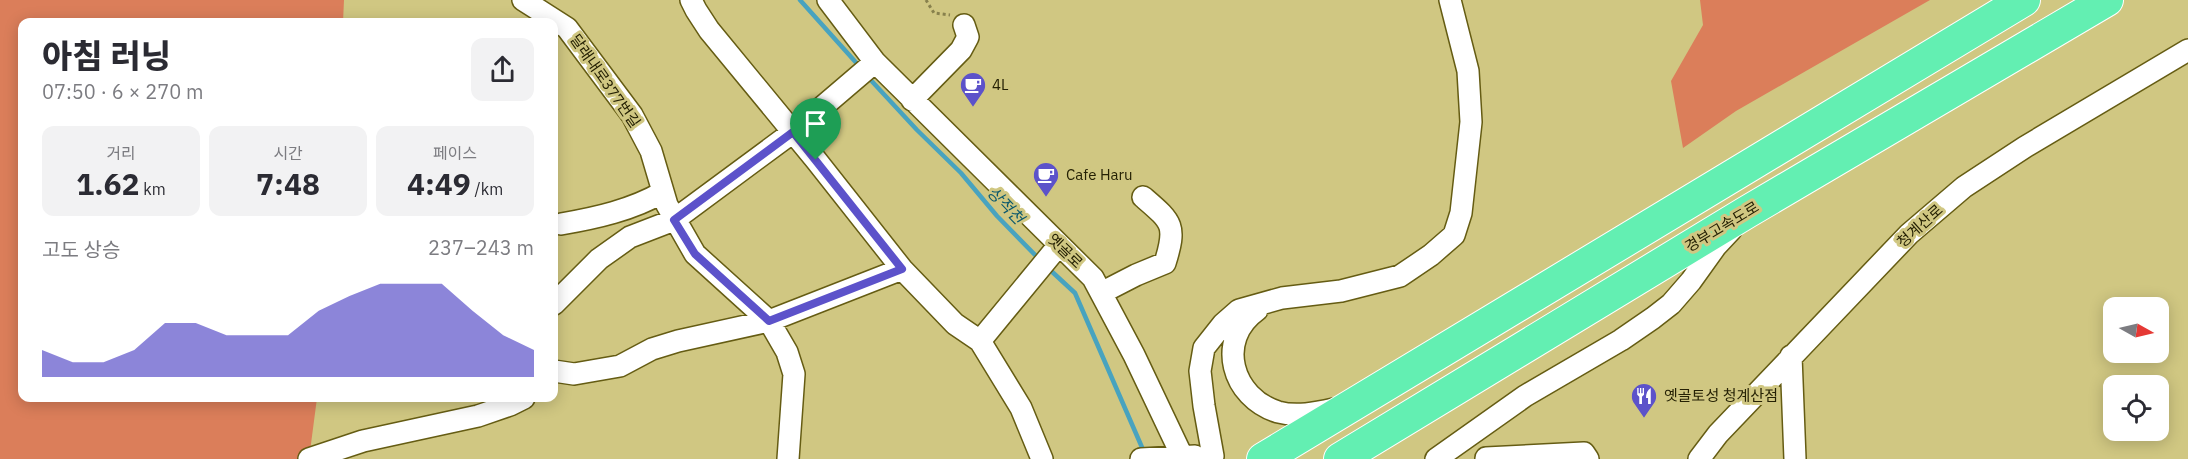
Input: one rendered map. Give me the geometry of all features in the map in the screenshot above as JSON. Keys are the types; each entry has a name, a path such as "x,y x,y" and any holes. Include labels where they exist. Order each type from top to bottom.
{"highway":[{"path":"1269,455 2024,0"},
{"name":"경부고속도로","path":"1340,459 1747,212 2107,0"}],"street":[{"name":"달래내로377번길","path":"523,0 551,18"},
{"path":"692,0 709,30 902,269 955,324 980,341 1021,408 1041,459"},
{"name":"옛골로","path":"828,0 875,62 912,100 1048,257 1093,278 1134,355 1173,456"},
{"path":"1141,459 1173,456 1214,457 1200,371 1204,348 1223,324 1239,310 1282,298 1341,291 1400,276 1431,255 1454,235 1461,213 1471,122 1468,72 1450,0"},
{"name":"달래내로377번길","path":"558,22 567,28 632,115 651,151 674,220 695,254 769,321 787,352 794,374 788,459"},
{"path":"912,100 961,50 968,37 964,25"},
{"name":"청계산로","path":"1699,459 1718,434 1909,234 1964,187 2025,147 2188,50"},
{"path":"558,300 599,259 630,237 674,220 793,132 875,62"},
{"path":"561,224 597,217 647,202 663,192"},
{"path":"1101,293 1165,263 1172,241 1168,219 1143,197"},
{"path":"1436,459 1525,396 1621,340 1671,304 1716,246 1747,212"},
{"path":"980,341 1048,257"},
{"path":"558,372 574,374 611,368 627,363 652,349 678,341 769,321 902,269"},
{"path":"1282,298 1247,317 1236,333 1233,355 1235,368 1250,395 1261,404 1279,412 1294,414 1321,412 1360,400"},
{"path":"1791,356 1795,459"},
{"path":"309,459 363,441 478,416 516,402"},
{"path":"1486,458 1584,453 1588,459"}],"path":[{"path":"926,0 934,13 954,16 964,25"}],"shaded area":[{"path":"0,0 344,0 343,18 18,18 18,402 316,402 309,459 0,459"},
{"path":"1700,0 1930,0 1736,111 1683,148 1671,81 1703,25"}],"waterway":[{"name":"상적천","path":"800,0 860,67"},
{"name":"상적천","path":"867,76 961,173 997,216 1040,260"},
{"name":"상적천","path":"1048,268 1075,293 1144,452"}],"place":[{"name":"4L","path":"973,108"},
{"name":"Cafe Haru","path":"1046,198"},
{"name":"옛골토성 청계산점","path":"1644,419"}],"route":[{"path":"793,132 816,160 902,269 769,321 695,254 674,220 793,132"}]}
